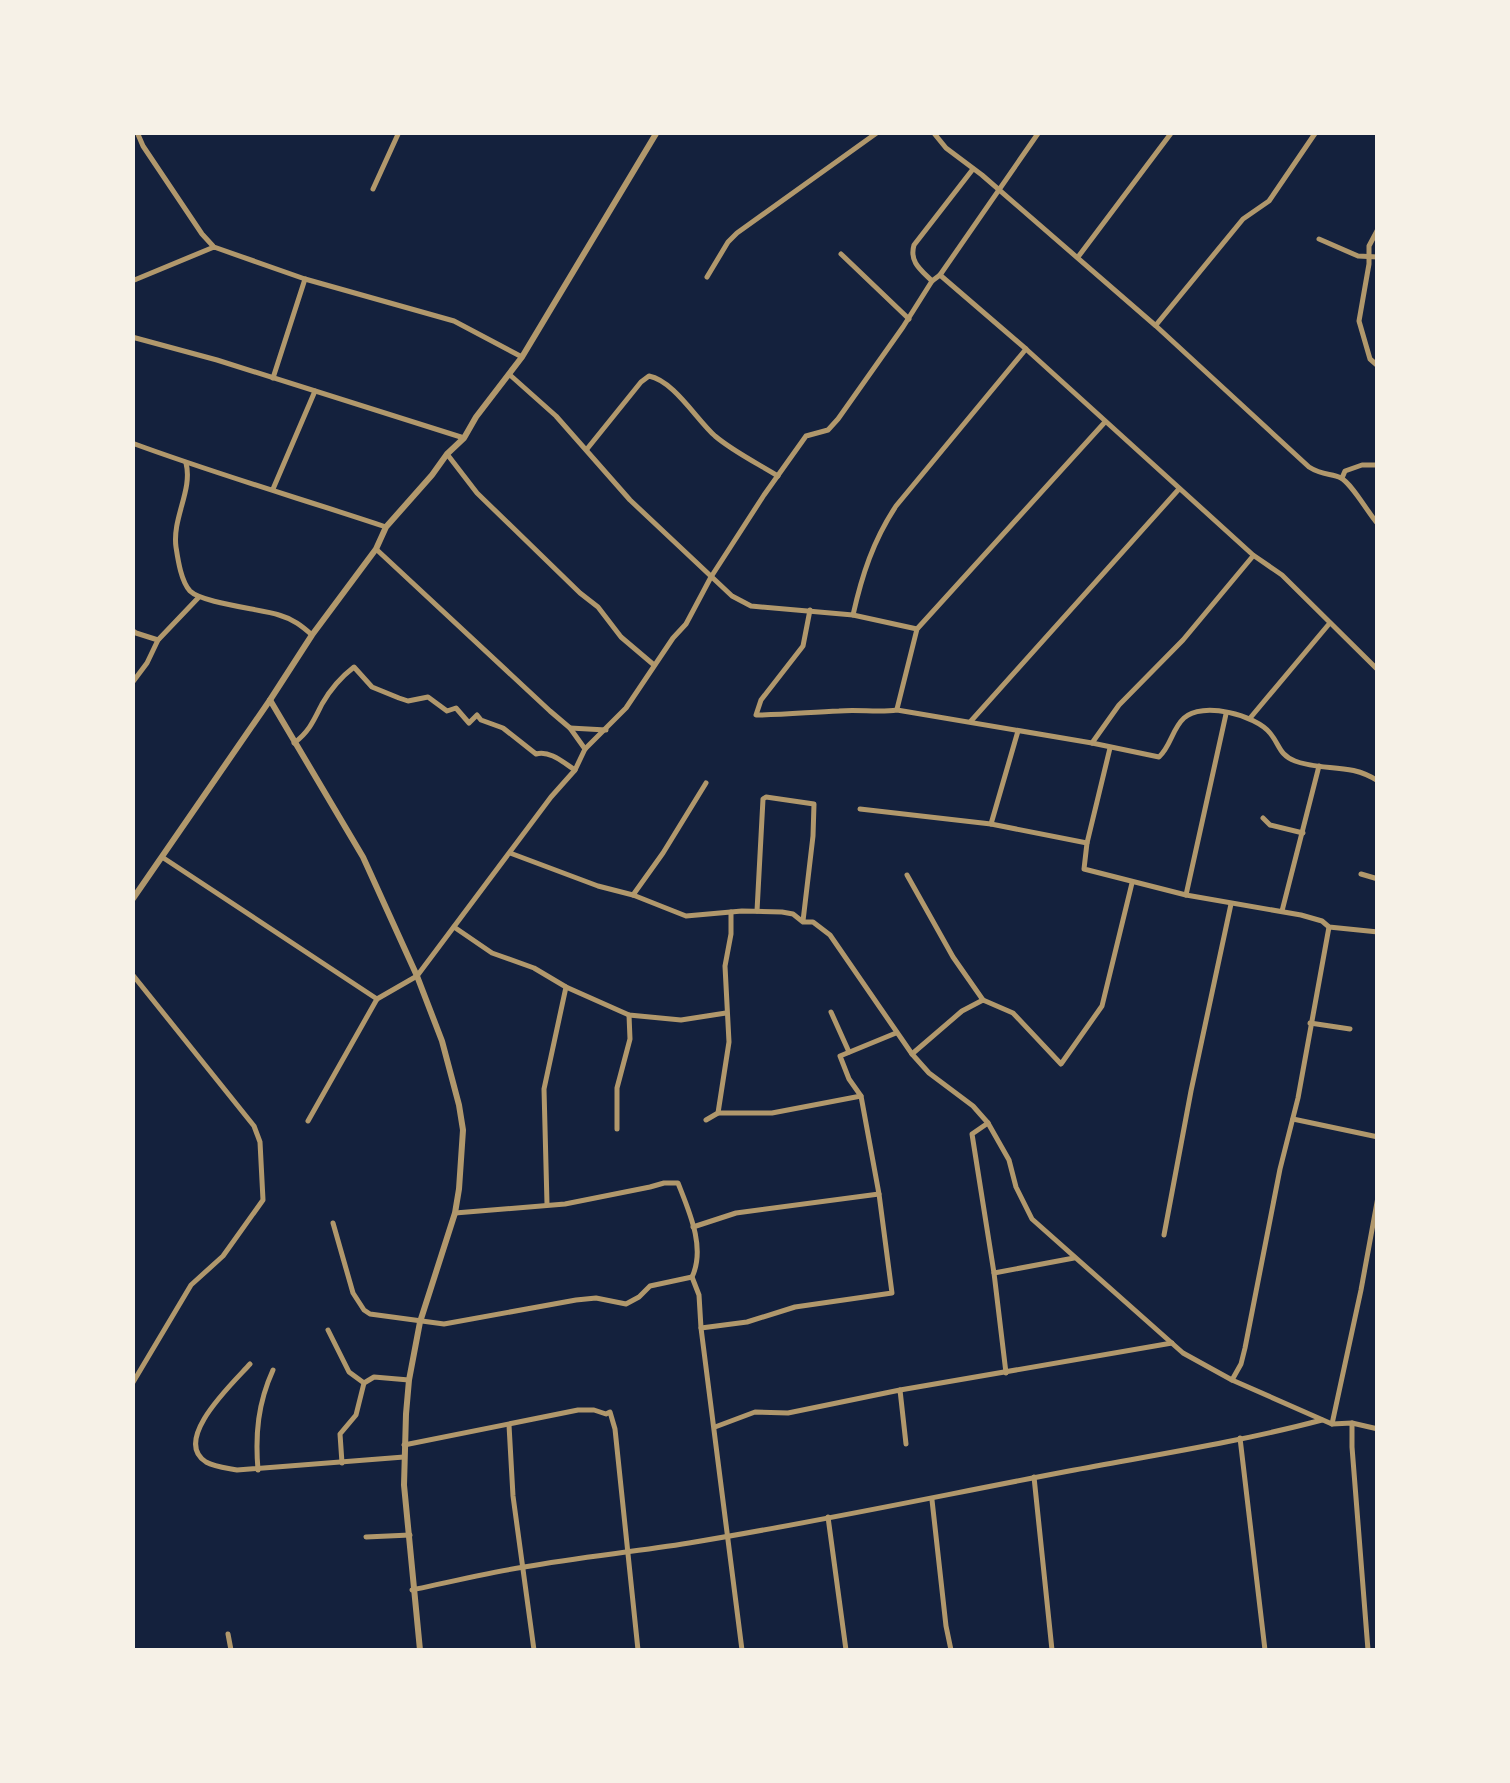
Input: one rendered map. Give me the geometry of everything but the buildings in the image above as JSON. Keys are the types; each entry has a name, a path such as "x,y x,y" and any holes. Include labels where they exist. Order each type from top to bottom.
{"street":[{"path":"137,132 152,160 214,246 305,278 454,320 522,357"},
{"path":"373,190 398,132"},
{"path":"132,900 312,635 376,548 386,527 464,438 510,375 657,132"},
{"path":"707,277 737,233 878,132"},
{"path":"933,132 946,148 1078,257 1310,467 1342,478 1378,524"},
{"path":"308,1121 377,999 417,976 498,865 576,770 585,749 626,708 686,624 711,577 806,436 830,428 1040,132"},
{"path":"1078,257 1172,132"},
{"path":"1156,326 1243,218 1269,201 1316,132"},
{"path":"932,281 914,262 914,246 973,169"},
{"path":"1378,229 1369,246 1358,321 1370,359 1378,366"},
{"path":"1318,239 1368,258 1378,257"},
{"path":"132,280 214,246"},
{"path":"840,254 909,318"},
{"path":"940,275 1282,576 1378,670"},
{"path":"272,378 305,278"},
{"path":"132,336 464,438"},
{"path":"853,615 862,577 880,531 896,506 1026,349"},
{"path":"510,375 556,416 630,500 732,596 750,606 853,615 917,629"},
{"path":"586,450 642,382 655,376 718,438 778,476"},
{"path":"273,489 315,391"},
{"path":"897,710 917,629 1105,422"},
{"path":"132,443 386,527"},
{"path":"447,454 477,493 654,665"},
{"path":"186,463 189,475 176,526 176,544 188,589 199,597 282,616 312,635"},
{"path":"1342,478 1352,468 1378,466"},
{"path":"971,721 1179,488"},
{"path":"376,548 570,728 585,749"},
{"path":"1092,743 1119,705 1183,640 1254,555"},
{"path":"132,683 158,640 199,597"},
{"path":"810,610 803,646 762,700 756,715 897,710 1159,757 1187,716 1211,710 1250,717 1272,735 1286,757 1319,766 1351,768 1378,781"},
{"path":"1250,717 1329,624"},
{"path":"132,630 158,640"},
{"path":"294,743 310,729 325,700 354,667 372,687 405,700 428,697 447,711 456,708 469,724 477,715 503,728 536,754 542,752 576,770"},
{"path":"270,700 363,857 417,976 442,1040 463,1130 454,1213 420,1322 409,1380 404,1485 420,1650"},
{"path":"1186,895 1226,714"},
{"path":"570,728 606,730"},
{"path":"991,824 1018,730"},
{"path":"1110,748 1084,869 1186,895 1282,911 1330,927 1378,932"},
{"path":"1282,911 1319,766"},
{"path":"633,895 706,783"},
{"path":"757,911 763,799 814,804 803,922"},
{"path":"860,809 991,824 1087,843"},
{"path":"1263,818 1270,824 1302,832"},
{"path":"510,853 686,916 757,911 793,914 803,922 812,922 830,934 912,1054 988,1123 1032,1219 1074,1258 1196,1361 1332,1424 1352,1423 1378,1429"},
{"path":"162,857 377,999"},
{"path":"907,874 953,957 984,1000 1013,1013 1061,1064 1102,1006 1132,883"},
{"path":"1361,874 1378,879"},
{"path":"1164,1235 1231,904"},
{"path":"718,1113 728,1055 724,966 731,912"},
{"path":"454,926 492,953 534,968 629,1016 681,1020 726,1013"},
{"path":"1232,1380 1244,1356 1330,927"},
{"path":"132,974 254,1126 260,1142 264,1195 223,1256 191,1285 132,1384"},
{"path":"547,1204 544,1089 566,987"},
{"path":"912,1054 962,1011 984,1000"},
{"path":"831,1012 849,1052"},
{"path":"616,1129 618,1088 630,1040 629,1016"},
{"path":"1310,1023 1350,1028"},
{"path":"700,1328 747,1322 795,1307 892,1293 861,1096 840,1056 896,1033"},
{"path":"706,1120 718,1113 772,1113 861,1096"},
{"path":"1293,1119 1378,1137"},
{"path":"988,1123 972,1134 1006,1373"},
{"path":"454,1213 591,1200 664,1182 678,1183 693,1226 698,1258 692,1277 698,1296 742,1650"},
{"path":"693,1226 736,1213 879,1194"},
{"path":"1332,1424 1378,1197"},
{"path":"333,1223 348,1282 364,1310 420,1322 444,1324 596,1298 626,1304 650,1286 692,1277"},
{"path":"994,1273 1074,1258"},
{"path":"328,1330 348,1372 364,1383"},
{"path":"715,1427 755,1412 788,1413 1172,1344"},
{"path":"250,1364 198,1427 196,1440 202,1460 237,1470 258,1470 404,1457"},
{"path":"258,1470 260,1404 273,1370"},
{"path":"342,1463 340,1434 356,1414 364,1383 374,1377 409,1380"},
{"path":"900,1390 906,1444"},
{"path":"404,1445 578,1410 610,1412 638,1650"},
{"path":"412,1590 523,1567 932,1499 1226,1444 1322,1420"},
{"path":"1352,1423 1368,1650"},
{"path":"509,1424 534,1650"},
{"path":"1240,1438 1265,1650"},
{"path":"1034,1477 1052,1650"},
{"path":"932,1499 951,1650"},
{"path":"828,1517 846,1650"},
{"path":"366,1537 410,1536"},
{"path":"228,1634 231,1650"}]}
